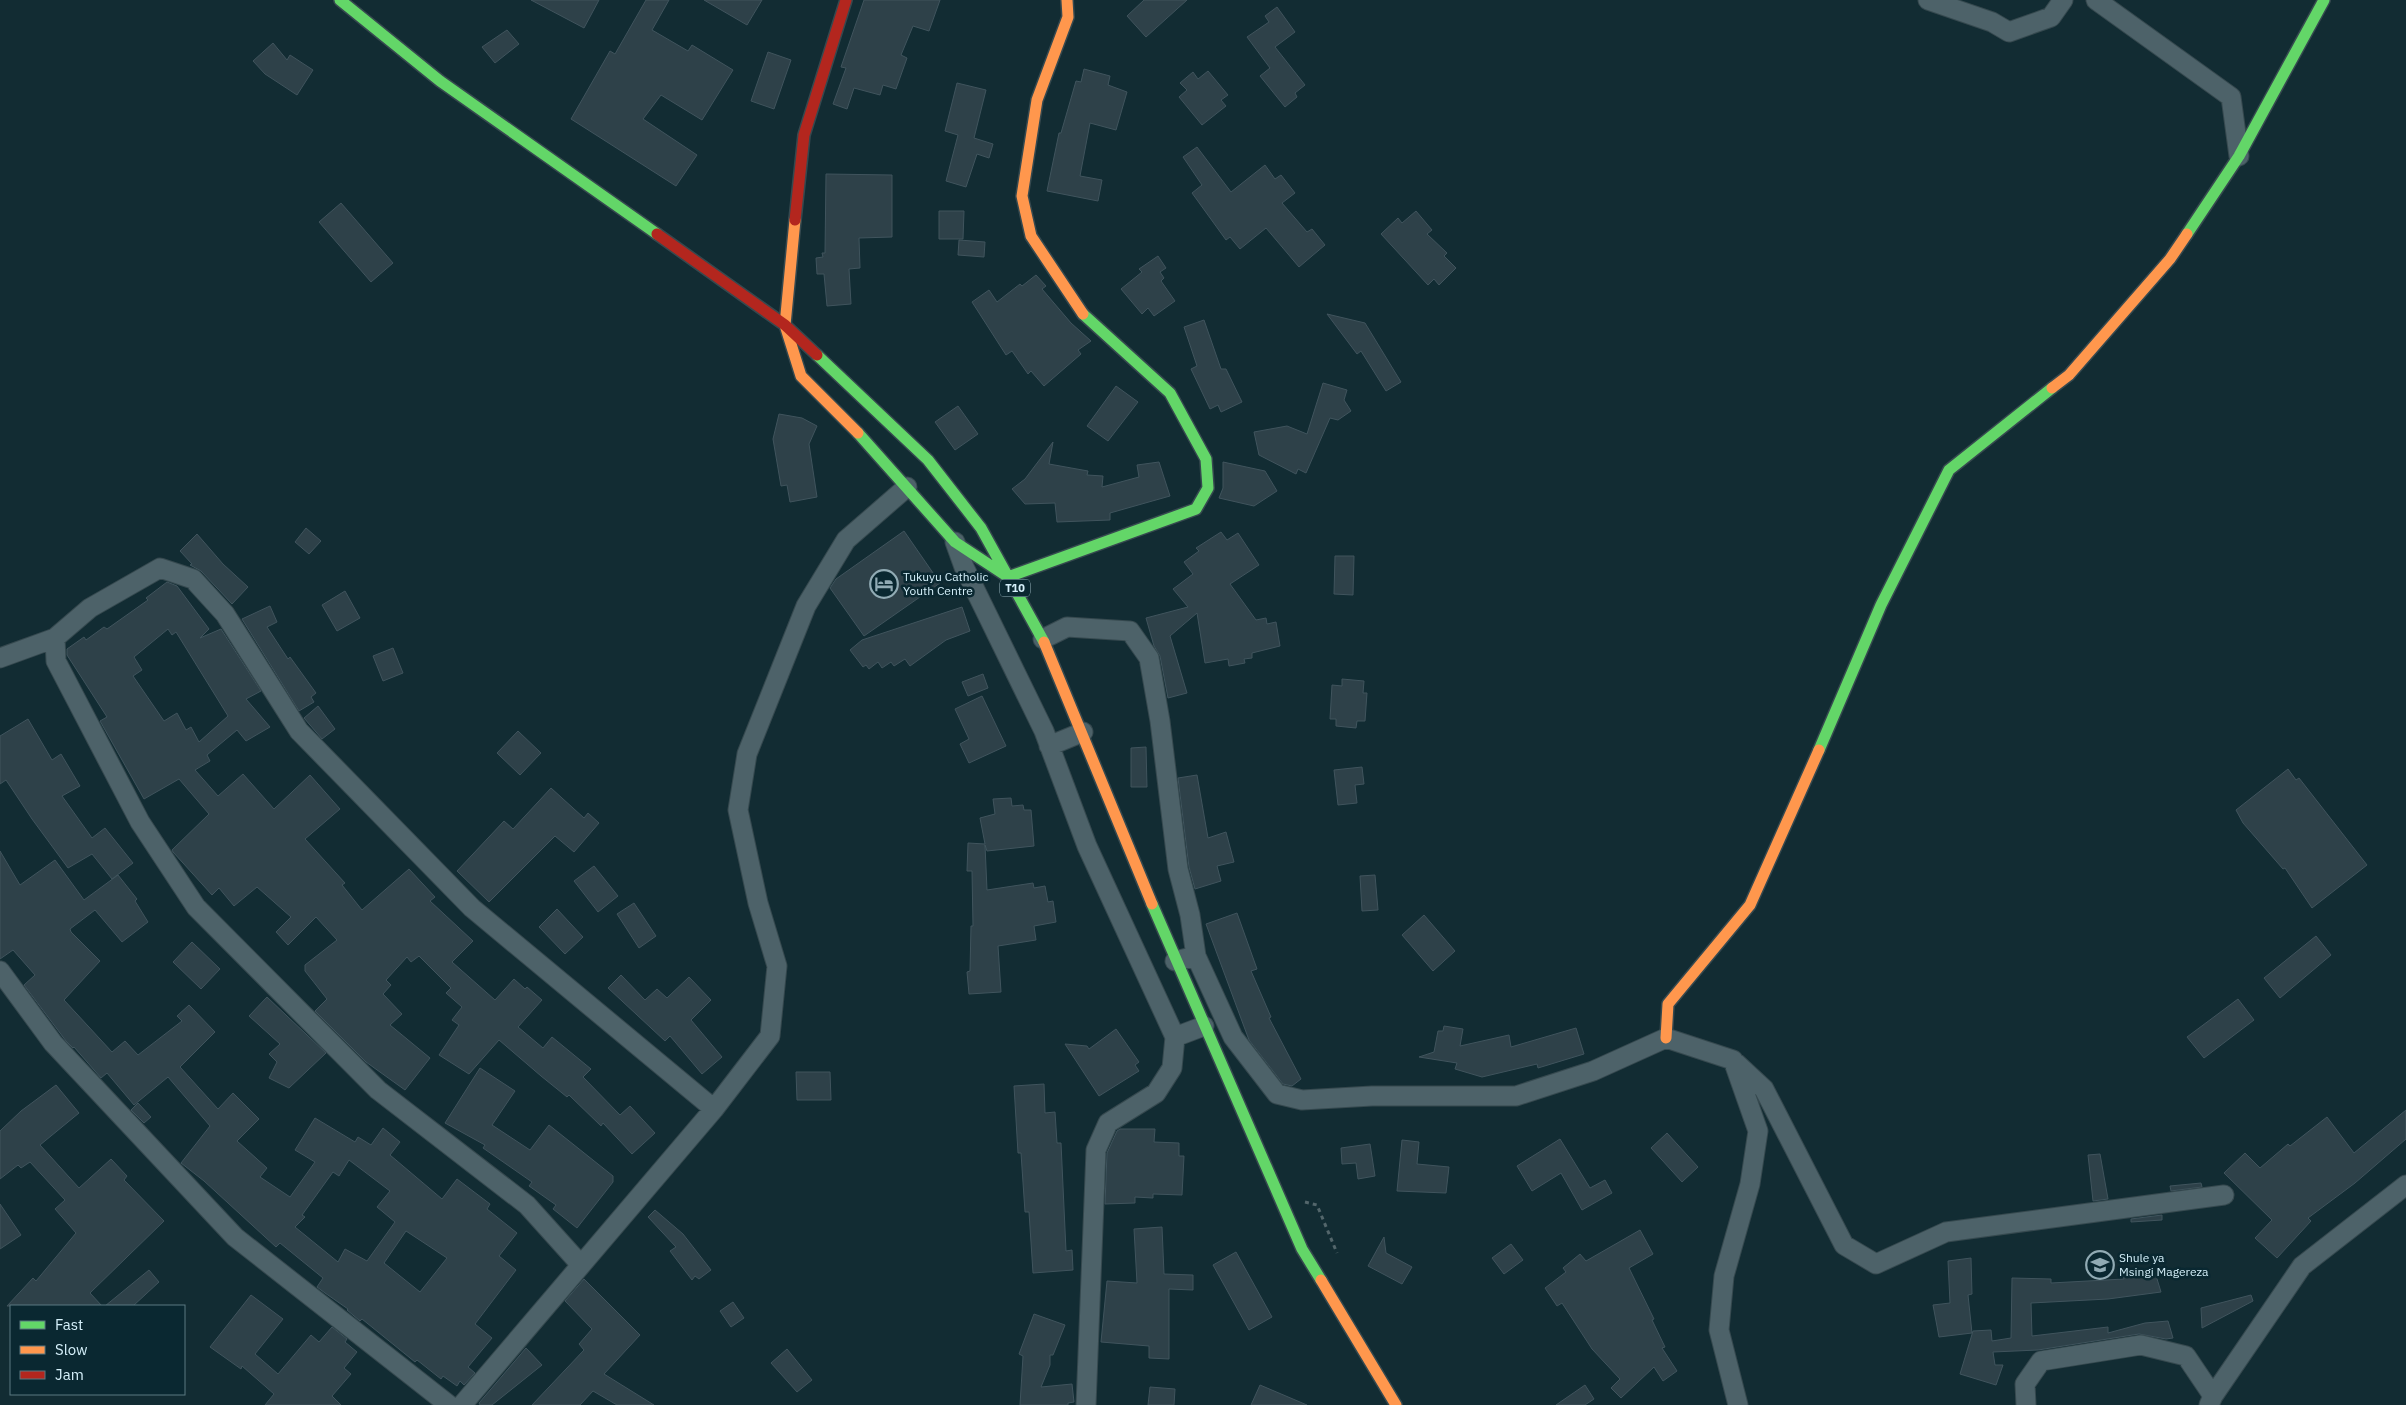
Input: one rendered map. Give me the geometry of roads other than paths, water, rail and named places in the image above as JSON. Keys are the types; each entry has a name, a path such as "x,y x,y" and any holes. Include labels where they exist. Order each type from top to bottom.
{"main road":[{"name":"T10","path":"340,0 440,81 785,325 928,460 981,528 1043,639 1175,962 1302,1249 1396,1405"},
{"path":"846,0 804,135 785,325 801,376 868,443 955,542 1008,577 1196,509 1208,488 1206,459 1170,392 1081,312 1030,236 1022,196 1037,100 1068,17 1067,0"},
{"path":"1666,1038 1668,1004 1750,905 1806,781 1881,605 1949,470 2069,375 2170,259 2239,156 2324,0"}],"street":[{"path":"1928,0 1992,22 2009,32 2051,17 2062,0"},
{"path":"2096,0 2231,97 2239,156"},
{"path":"462,1405 714,1109 770,1036 777,966 758,903 738,810 747,754 806,606 846,540 907,487"},
{"path":"955,542 964,567 1049,746 1087,846 1175,1037 1172,1068 1156,1094 1108,1123 1096,1150 1086,1405"},
{"path":"0,658 55,638 90,608 160,568 193,579 225,614 299,731 384,820 472,908 714,1109"},
{"path":"1043,639 1067,627 1130,631 1149,658 1160,721 1178,869 1190,915 1196,956 1233,1038 1277,1094 1302,1100 1372,1096 1516,1096 1593,1071 1666,1038 1734,1060 1764,1089 1844,1245 1876,1264 1946,1232 2224,1195"},
{"path":"55,638 56,661 140,822 196,907 378,1090 527,1205 581,1265"},
{"path":"1049,746 1082,732"},
{"path":"1175,962 1196,956"},
{"path":"0,971 53,1043 235,1237 449,1405"},
{"path":"1175,1037 1204,1026"},
{"path":"1734,1060 1758,1131 1750,1184 1724,1276 1719,1330 1738,1405"},
{"path":"2026,1405 2024,1384 2041,1361 2140,1345 2186,1356 2211,1401 2302,1266 2406,1185"}],"place":[{"name":"Tukuyu Catholic Youth Centre","path":"884,584"},
{"name":"Shule ya Msingi Magereza","path":"2100,1265"}]}
